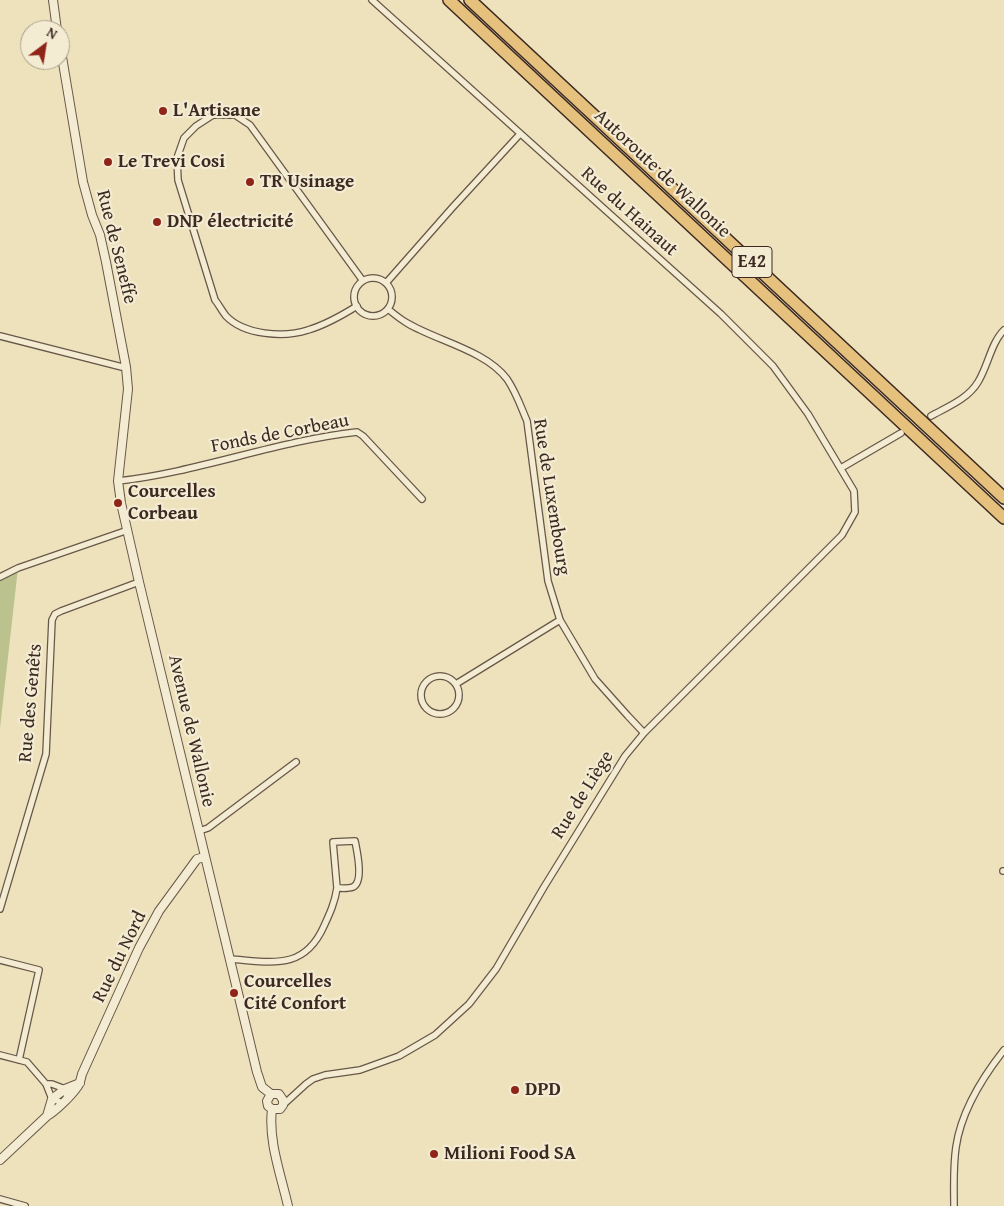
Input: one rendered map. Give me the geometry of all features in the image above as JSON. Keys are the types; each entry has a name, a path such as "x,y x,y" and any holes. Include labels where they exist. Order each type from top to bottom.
{"highway":[{"name":"Autoroute de Wallonie","path":"449,0 1004,518"},
{"name":"Autoroute de Wallonie","path":"470,0 1004,498"}],"street":[{"path":"53,0 56,20"},
{"name":"Rue du Hainaut","path":"372,0 721,314 773,366 808,414 841,468"},
{"name":"Rue de Seneffe","path":"64,70 83,182 92,215 100,235 126,367"},
{"path":"357,306 332,321 305,331 281,334 262,334 252,331 243,328 227,317 215,300 178,180 177,158 184,138 196,126 213,115 235,115 250,125 363,281"},
{"path":"386,283 520,134"},
{"path":"369,278 375,278 386,283 390,288 392,299 388,309 378,316 366,315 360,311 354,295 359,284 369,278"},
{"name":"Rue de Luxembourg","path":"388,309 408,324 486,360 506,378 518,396 527,421 548,581 560,620 595,679 644,733"},
{"path":"931,416 963,398 978,384 996,341 1004,330"},
{"path":"0,336 126,367"},
{"name":"Avenue de Wallonie","path":"126,367 128,389 118,481 121,503 259,1080 262,1088 271,1094"},
{"name":"Fonds de Corbeau","path":"118,481 177,470 313,439 357,432 363,436 422,499"},
{"path":"841,468 901,433"},
{"name":"Rue de Liège","path":"283,1105 313,1079 325,1075 360,1070 399,1056 435,1035 469,1004 496,969 544,886 621,762 644,733 842,535 855,512 854,490 841,468"},
{"path":"0,577 18,568 128,530"},
{"name":"Rue des Genêts","path":"0,909 46,754 52,620 55,614 61,611 139,582"},
{"path":"456,684 560,620"},
{"path":"446,677 456,684 459,695 458,700 449,712 437,714 431,712 422,703 421,690 431,678 446,677"},
{"path":"199,831 208,828 296,762"},
{"path":"230,959 272,962 291,960 312,946 320,935 335,899 333,842 356,841 360,876 353,887 336,888"},
{"name":"Rue du Nord","path":"0,1160 52,1113 78,1086 140,948 159,912 197,859 205,857"},
{"path":"0,960 39,970 19,1060"},
{"path":"954,1206 954,1161 959,1130 974,1096 1004,1050"},
{"path":"0,1056 27,1062 46,1084 52,1100"},
{"path":"52,1100 65,1089 80,1083"},
{"path":"46,1084 52,1084 65,1089"},
{"path":"52,1100 65,1100 65,1089"},
{"path":"281,1095 284,1100 283,1105 277,1110 272,1109 267,1104 271,1094 295,1094"},
{"name":"Rue du Nord","path":"47,1116 52,1100"},
{"path":"272,1109 271,1136 288,1206"},
{"path":"0,1199 24,1206"}],"green space":[{"path":"18,568 0,728 0,577"}],"place":[{"name":"L'Artisane","path":"163,111"},
{"name":"Le Trevi Cosi","path":"108,162"},
{"name":"TR Usinage","path":"250,182"},
{"name":"DNP électricité","path":"157,222"},
{"name":"Courcelles Corbeau","path":"118,503"},
{"name":"Courcelles Cité Confort","path":"234,993"},
{"name":"DPD","path":"515,1090"},
{"name":"Milioni Food SA","path":"434,1154"}]}
